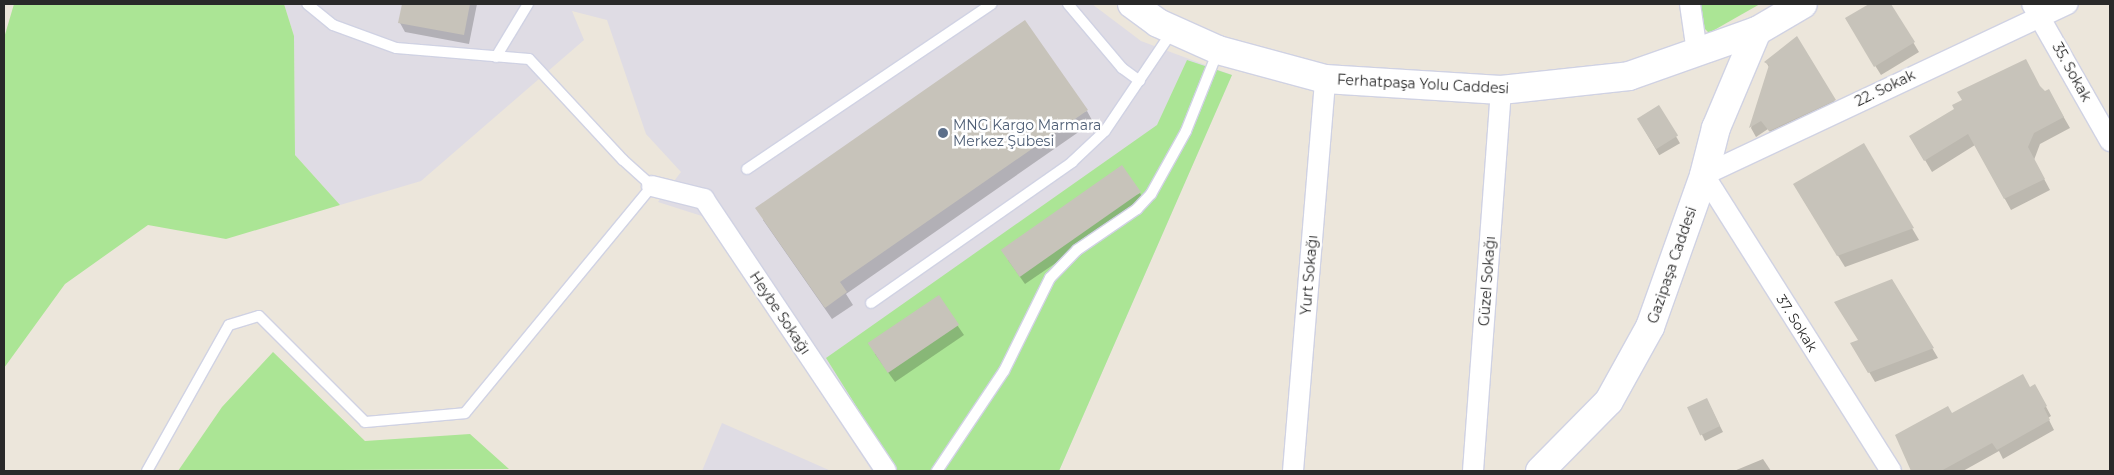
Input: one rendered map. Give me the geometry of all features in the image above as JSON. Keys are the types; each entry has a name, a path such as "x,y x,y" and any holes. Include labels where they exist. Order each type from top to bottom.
{"main road":[{"name":"Ferhatpaşa Yolu Caddesi","path":"1132,4 1174,30 1218,50 1325,80 1501,90 1630,76 1757,31 1803,4"},
{"name":"Gazipaşa Caddesi","path":"1540,471 1609,401 1650,327 1704,175 1716,128 1757,31"}],"street":[{"path":"1690,4 1697,52"},
{"name":"22. Sokak","path":"1704,175 2036,9 2068,4"},
{"name":"35. Sokak","path":"2036,9 2110,141"},
{"name":"Yurt Sokağı","path":"1293,471 1325,80"},
{"name":"Güzel Sokağı","path":"1473,471 1501,90"},
{"name":"37. Sokak","path":"1704,175 1891,471"},
{"name":"Heybe Sokağı","path":"652,186 704,199 886,471"}],"lane":[{"path":"147,471 230,325 259,316 365,422 465,413 652,186 623,160 529,59 396,48 333,25 307,4"},
{"path":"496,57 528,4"},
{"path":"747,169 992,4"},
{"path":"1068,4 1122,68 1140,81"},
{"path":"871,303 1072,162 1105,131 1174,30"},
{"path":"937,471 1004,371 1050,278 1077,250 1137,208 1150,194 1186,131 1218,50"}],"shaded area":[{"path":"284,4 1092,4 1141,41 1232,75 1059,471 872,471 705,217 658,202 681,172 646,134 607,20 572,11 584,40 421,181 340,205 295,155 294,36"},
{"path":"722,423 831,471 702,471"}],"green space":[{"path":"14,4 284,4 294,36 295,155 340,205 226,239 148,225 65,284 4,368 4,38"},
{"path":"1696,4 1760,4 1709,33 1698,22"},
{"path":"1187,60 1232,75 1059,471 897,471 826,358 1157,125"},
{"path":"273,352 365,441 470,434 509,469 178,471 222,407"}],"building":[{"path":"402,4 470,4 464,35 398,23"},
{"path":"1869,4 1891,4 1915,42 1874,67 1845,18"},
{"path":"1025,20 1088,110 840,282 847,292 825,308 755,208"},
{"path":"1797,36 1836,100 1769,131 1761,121 1749,128 1769,65 1764,62"},
{"path":"2026,59 2040,86 2045,91 2049,89 2064,117 2034,133 2028,147 2045,179 2004,199 1968,134 1924,161 1909,136 1954,109 1952,105 1962,100 1957,92"},
{"path":"1659,105 1678,136 1656,149 1637,119"},
{"path":"1864,143 1914,228 1837,256 1793,184"},
{"path":"1122,165 1141,192 1020,277 1001,250"},
{"path":"1892,279 1934,348 1868,373 1850,343 1858,340 1834,302"},
{"path":"939,295 959,325 888,373 868,343"},
{"path":"2023,374 2030,387 2035,384 2047,406 2044,408 2050,420 1997,450 1992,443 1941,471 1911,471 1895,435 1948,406 1952,413"},
{"path":"1707,398 1720,426 1700,435 1687,407"}],"place":[{"name":"MNG Kargo Marmara Merkez Şubesi","path":"943,133"}]}
